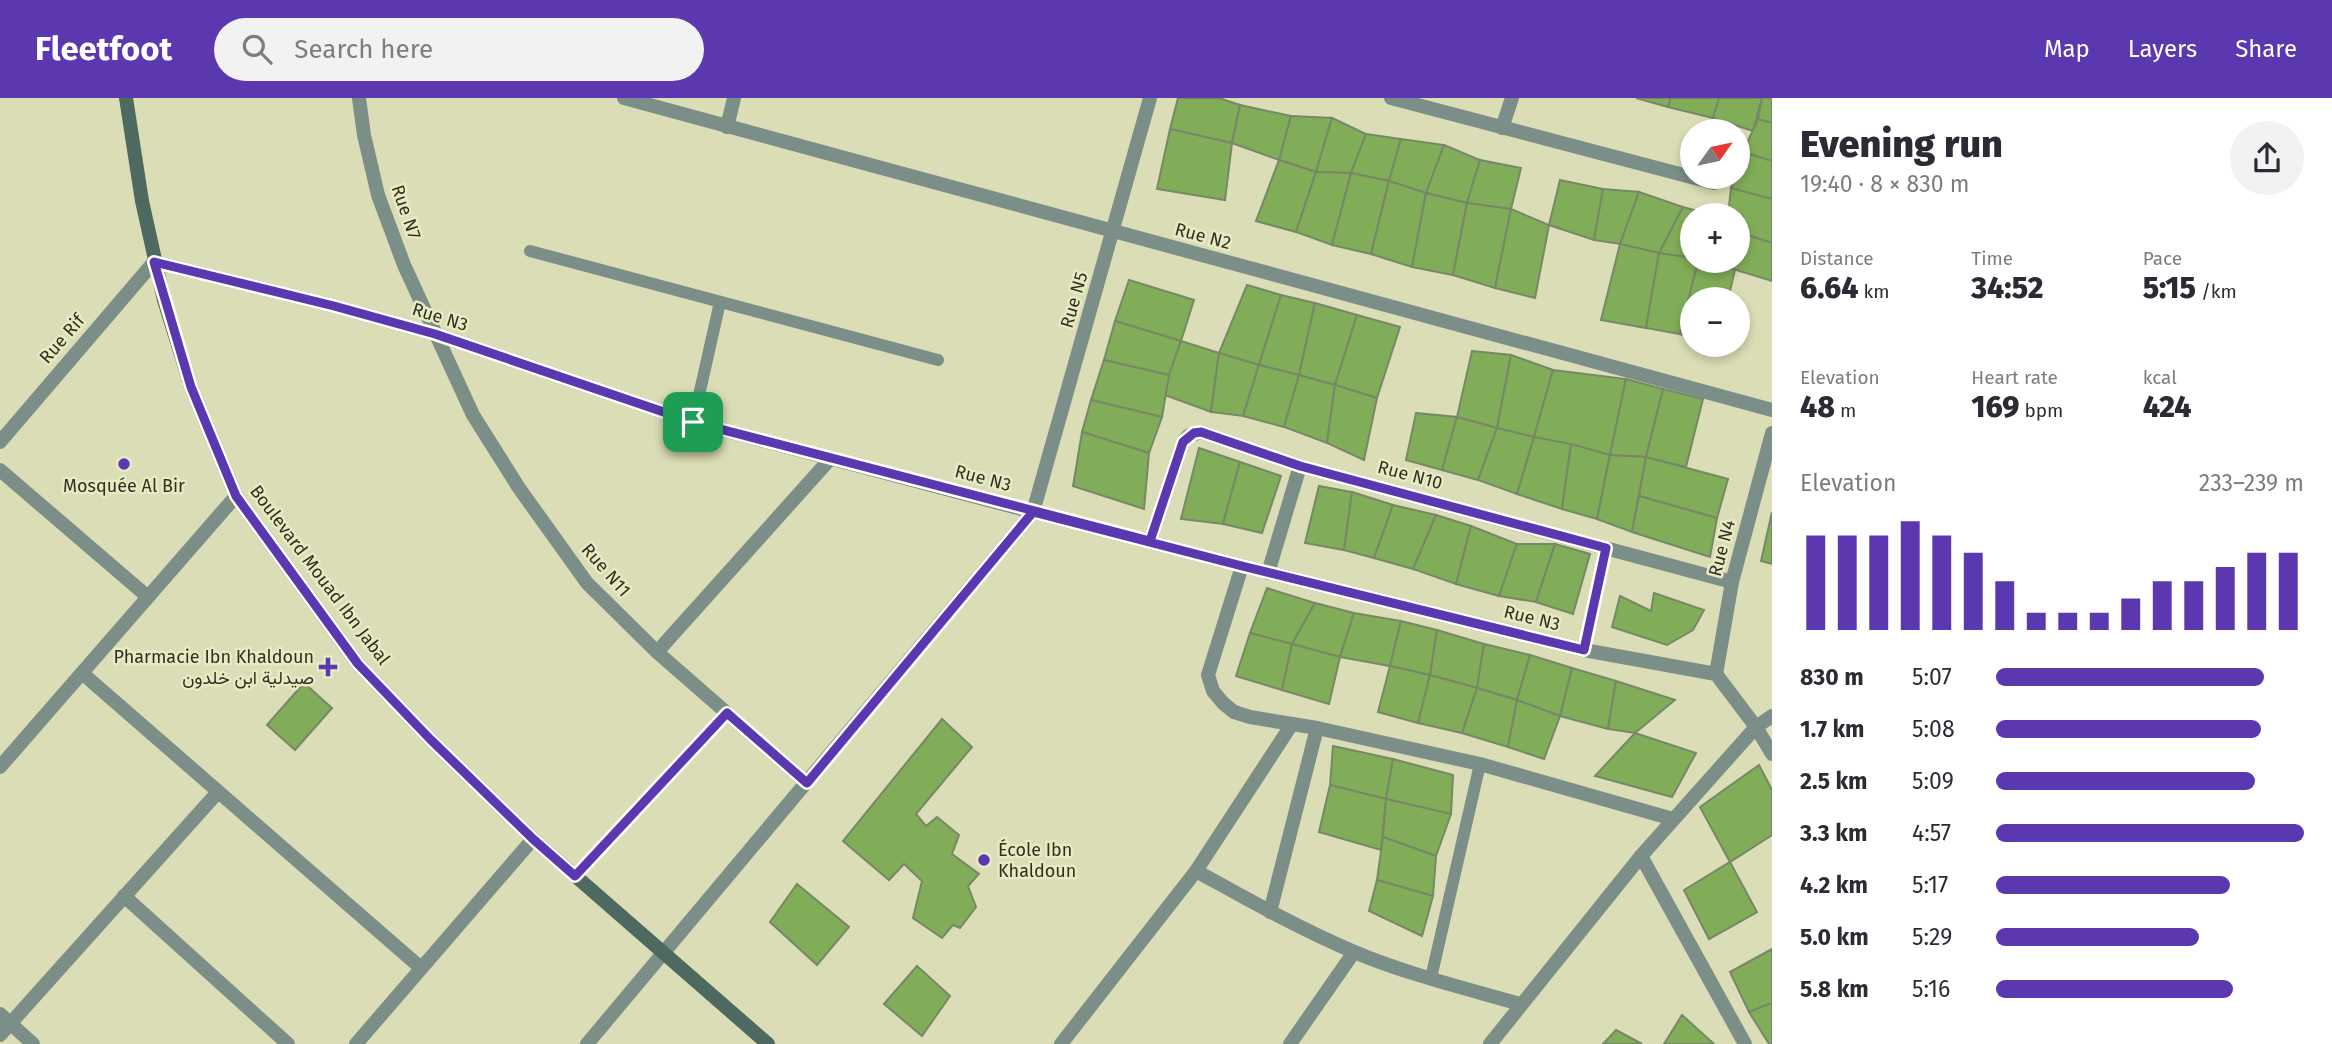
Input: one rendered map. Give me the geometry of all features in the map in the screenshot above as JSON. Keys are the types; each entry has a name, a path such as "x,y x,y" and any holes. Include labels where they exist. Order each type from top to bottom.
{"main road":[{"name":"Boulevard Mouad Ibn Jabal","path":"126,98 154,262 191,387 236,496 358,664 430,739 533,839 768,1044"}],"street":[{"name":"Rue N7","path":"359,98 364,135 378,195 404,265 435,334"},
{"name":"Rue N2","path":"624,98 1772,410"},
{"path":"727,127 734,98"},
{"name":"Rue N5","path":"1033,512 1150,98"},
{"path":"1391,98 1680,175"},
{"path":"1503,128 1512,98"},
{"name":"Rue N3","path":"154,262 435,334 693,422 1033,512 1584,650 1716,674"},
{"name":"Rue Rif","path":"0,442 154,262"},
{"name":"Rue N11","path":"435,334 473,415 519,488 587,583 657,652 807,783"},
{"name":"Rue N10","path":"1150,541 1181,448 1188,436 1201,432 1300,466 1732,582"},
{"name":"Rue N4","path":"1716,674 1732,582 1772,433"},
{"path":"657,652 831,458"},
{"path":"1268,573 1300,466"},
{"path":"0,470 148,597"},
{"path":"0,767 236,496"},
{"path":"587,1044 1033,512"},
{"path":"1242,566 1208,676 1213,691 1234,712 1480,764 1673,820"},
{"path":"82,673 421,968"},
{"path":"1716,674 1756,727 1772,754"},
{"path":"1493,1043 1520,1004 1641,856 1756,727 1772,716"},
{"path":"1061,1044 1196,871 1292,724"},
{"path":"1270,912 1317,728"},
{"path":"0,1035 5,1019 124,896 218,792"},
{"path":"356,1044 533,839"},
{"path":"1641,856 1745,1044"},
{"path":"1196,871 1270,912 1354,952 1520,1004"},
{"path":"124,896 288,1044"},
{"path":"1290,1044 1354,952"},
{"path":"5,1019 33,1044"}],"lane":[{"path":"530,251 939,360"},
{"path":"693,422 720,302"},
{"path":"1584,650 1606,548"},
{"path":"575,876 727,713"},
{"path":"1431,978 1480,764"}],"building":[{"path":"1178,98 1219,98 1240,105 1232,143 1170,129"},
{"path":"1636,98 1671,98 1668,107"},
{"path":"1671,98 1719,98 1713,118 1668,107"},
{"path":"1719,98 1762,98 1753,131 1750,130 1750,119 1713,118"},
{"path":"1762,98 1772,98 1772,123 1758,119"},
{"path":"1240,105 1291,116 1279,160 1232,143"},
{"path":"1291,116 1332,118 1316,172 1279,160"},
{"path":"1332,118 1366,134 1351,173 1316,172"},
{"path":"1758,119 1772,123 1772,161 1750,154 1750,137"},
{"path":"1170,129 1232,143 1225,200 1157,189"},
{"path":"1366,134 1401,139 1389,181 1351,173"},
{"path":"1401,139 1444,145 1426,193 1389,181"},
{"path":"1444,145 1480,160 1467,203 1426,193"},
{"path":"1750,154 1772,161 1772,199 1735,189 1750,189"},
{"path":"1279,160 1316,172 1296,232 1256,221"},
{"path":"1480,160 1521,168 1511,209 1467,203"},
{"path":"1316,172 1351,173 1332,245 1296,232"},
{"path":"1351,173 1389,181 1371,254 1332,245"},
{"path":"1560,180 1603,189 1594,240 1549,225"},
{"path":"1389,181 1426,193 1412,267 1371,254"},
{"path":"1603,189 1639,192 1620,244 1594,240"},
{"path":"1731,189 1772,199 1772,243 1750,236 1750,203 1729,203"},
{"path":"1639,192 1680,206 1680,213 1659,253 1620,244"},
{"path":"1426,193 1467,203 1453,275 1412,267"},
{"path":"1467,203 1511,209 1495,288 1453,275"},
{"path":"1511,209 1549,225 1535,298 1495,288"},
{"path":"1680,213 1680,256 1659,253"},
{"path":"1750,236 1772,243 1772,281 1746,273 1750,273"},
{"path":"1620,244 1659,253 1646,328 1601,320"},
{"path":"1659,253 1680,256 1680,273 1695,273 1692,287 1680,287 1680,334 1646,328"},
{"path":"1695,273 1734,273 1731,287 1692,287"},
{"path":"1129,280 1194,300 1181,341 1115,321"},
{"path":"1247,285 1281,295 1259,365 1219,353"},
{"path":"1281,295 1315,303 1299,375 1259,365"},
{"path":"1315,303 1357,315 1335,385 1299,375"},
{"path":"1357,315 1400,327 1377,398 1335,385"},
{"path":"1115,321 1181,341 1169,375 1104,360"},
{"path":"1181,341 1219,353 1211,412 1165,395"},
{"path":"1472,351 1511,355 1497,428 1457,417"},
{"path":"1219,353 1259,365 1243,416 1211,412"},
{"path":"1511,355 1553,370 1534,437 1497,428"},
{"path":"1104,360 1169,375 1162,417 1091,400"},
{"path":"1259,365 1299,375 1284,427 1243,416"},
{"path":"1553,370 1626,379 1610,455 1534,437"},
{"path":"1299,375 1335,385 1327,443 1284,427"},
{"path":"1626,379 1663,389 1646,457 1610,455"},
{"path":"1335,385 1377,398 1364,460 1327,443"},
{"path":"1663,389 1703,399 1686,467 1646,457"},
{"path":"1091,400 1162,417 1149,453 1082,432"},
{"path":"1416,413 1457,417 1442,470 1406,460"},
{"path":"1457,417 1497,428 1478,480 1442,470"},
{"path":"1497,428 1534,437 1517,494 1478,480"},
{"path":"1082,432 1149,453 1144,509 1073,486"},
{"path":"1534,437 1571,444 1562,509 1517,494"},
{"path":"1571,444 1610,455 1597,519 1562,509"},
{"path":"1199,448 1240,462 1223,524 1181,519"},
{"path":"1610,455 1646,457 1632,532 1597,519"},
{"path":"1646,457 1728,479 1717,518 1639,496"},
{"path":"1240,462 1281,476 1262,533 1223,524"},
{"path":"1319,486 1352,492 1344,550 1305,543"},
{"path":"1352,492 1393,505 1374,558 1344,550"},
{"path":"1639,496 1717,518 1710,557 1632,532"},
{"path":"1393,505 1436,515 1413,569 1374,558"},
{"path":"1772,512 1772,564 1761,561"},
{"path":"1436,515 1471,526 1456,584 1413,569"},
{"path":"1471,526 1517,544 1499,596 1456,584"},
{"path":"1517,544 1555,544 1536,602 1499,596"},
{"path":"1555,544 1590,554 1573,614 1536,602"},
{"path":"1267,588 1315,603 1292,644 1250,633"},
{"path":"1654,593 1704,610 1693,630 1667,645 1612,627 1620,596 1651,611"},
{"path":"1315,603 1354,613 1340,657 1292,644"},
{"path":"1354,613 1401,621 1390,666 1340,657"},
{"path":"1401,621 1437,630 1430,675 1390,666"},
{"path":"1437,630 1484,644 1477,688 1430,675"},
{"path":"1250,633 1292,644 1282,690 1236,676"},
{"path":"1292,644 1340,657 1329,704 1282,690"},
{"path":"1484,644 1530,655 1517,700 1477,688"},
{"path":"1530,655 1572,668 1560,716 1517,700"},
{"path":"1390,666 1430,675 1418,723 1378,712"},
{"path":"1572,668 1616,681 1608,729 1560,716"},
{"path":"1430,675 1477,688 1462,733 1418,723"},
{"path":"1616,681 1675,700 1635,733 1608,729"},
{"path":"304,683 332,708 295,750 267,725"},
{"path":"1477,688 1517,700 1508,747 1462,733"},
{"path":"1517,700 1560,716 1544,759 1508,747"},
{"path":"942,719 972,747 916,814 926,826 937,817 959,835 952,854 979,874 968,886 976,907 960,928 953,925 942,938 913,918 922,881 904,864 889,880 843,841"},
{"path":"1635,733 1696,753 1672,797 1595,776"},
{"path":"1333,746 1393,759 1386,799 1330,785"},
{"path":"1393,759 1453,775 1451,814 1386,799"},
{"path":"1759,765 1772,790 1772,835 1730,862 1700,807"},
{"path":"1330,785 1386,799 1381,850 1319,832"},
{"path":"1386,799 1451,814 1436,856 1383,837"},
{"path":"1383,837 1436,856 1433,896 1377,880"},
{"path":"1730,862 1757,912 1709,939 1684,890"},
{"path":"1377,880 1433,896 1422,936 1369,911"},
{"path":"797,884 849,927 817,965 770,922"},
{"path":"1772,949 1772,1003 1749,1012 1730,972"},
{"path":"917,966 950,996 922,1036 884,1004"},
{"path":"1772,1003 1772,1044 1769,1044 1749,1012"},
{"path":"1682,1015 1714,1044 1664,1044"},
{"path":"1616,1030 1642,1044 1603,1044"}],"place":[{"name":"Mosquée Al Bir","path":"124,464"},
{"name":"Pharmacie Ibn Khaldoun صيدلية ابن خلدون","path":"328,667"},
{"name":"École Ibn Khaldoun","path":"984,860"}],"route":[{"path":"154,262 435,334 693,422 1150,541 1183,442 1188,436 1201,432 1300,466 1606,548 1584,650 1033,512 807,783 727,713 575,876 430,739 358,664 236,496 191,387 154,262"}]}
